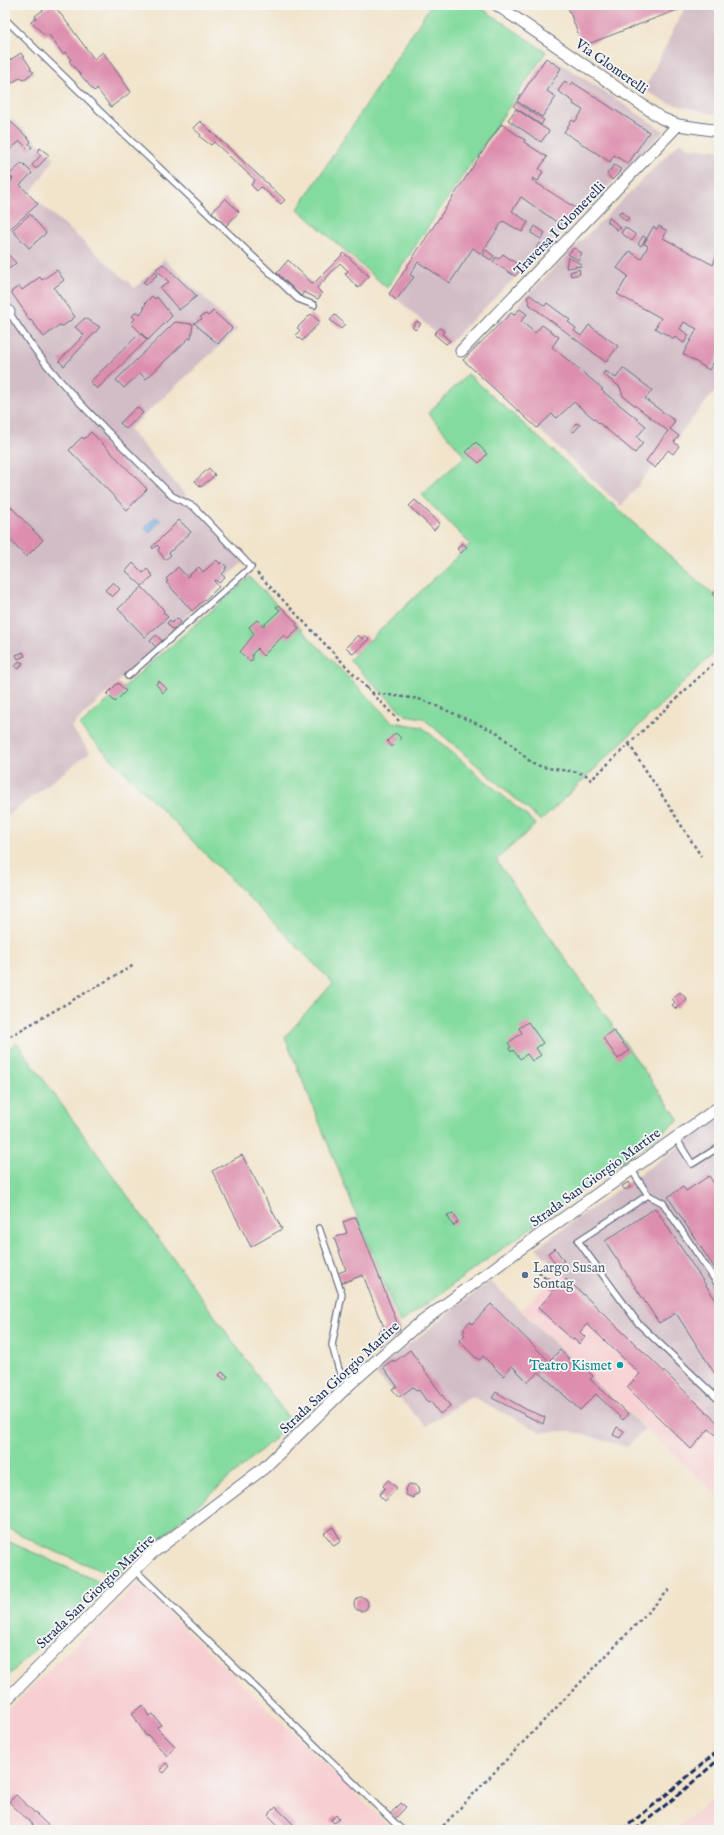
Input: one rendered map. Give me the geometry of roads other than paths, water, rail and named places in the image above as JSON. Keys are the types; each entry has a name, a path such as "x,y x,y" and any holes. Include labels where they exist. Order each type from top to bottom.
{"street":[{"name":"Via Glomerelli","path":"497,5 661,118 678,125 719,131"},
{"name":"Traversa I Glomerelli","path":"461,351 678,125"},
{"name":"Strada San Giorgio Martire","path":"5,1701 151,1554 264,1468 351,1384 415,1327 719,1107"}],"lane":[{"path":"5,19 298,299 314,305"},
{"path":"7,310 19,329 61,382 172,496 194,507 251,567 128,676"},
{"path":"676,1138 692,1164 719,1147"},
{"path":"632,1169 648,1195 663,1203 719,1286"},
{"path":"648,1195 578,1241 638,1323 719,1400"},
{"path":"319,1228 342,1294 332,1346 339,1370 351,1384"},
{"path":"135,1570 402,1830"}],"water":[{"path":"156,517 161,521 149,533 144,528"}],"railway":[{"path":"622,1830 719,1750"},
{"path":"635,1830 719,1759"}],"place":[{"name":"Largo Susan Sontag","path":"525,1275"},
{"name":"Teatro Kismet","path":"620,1365"}]}
